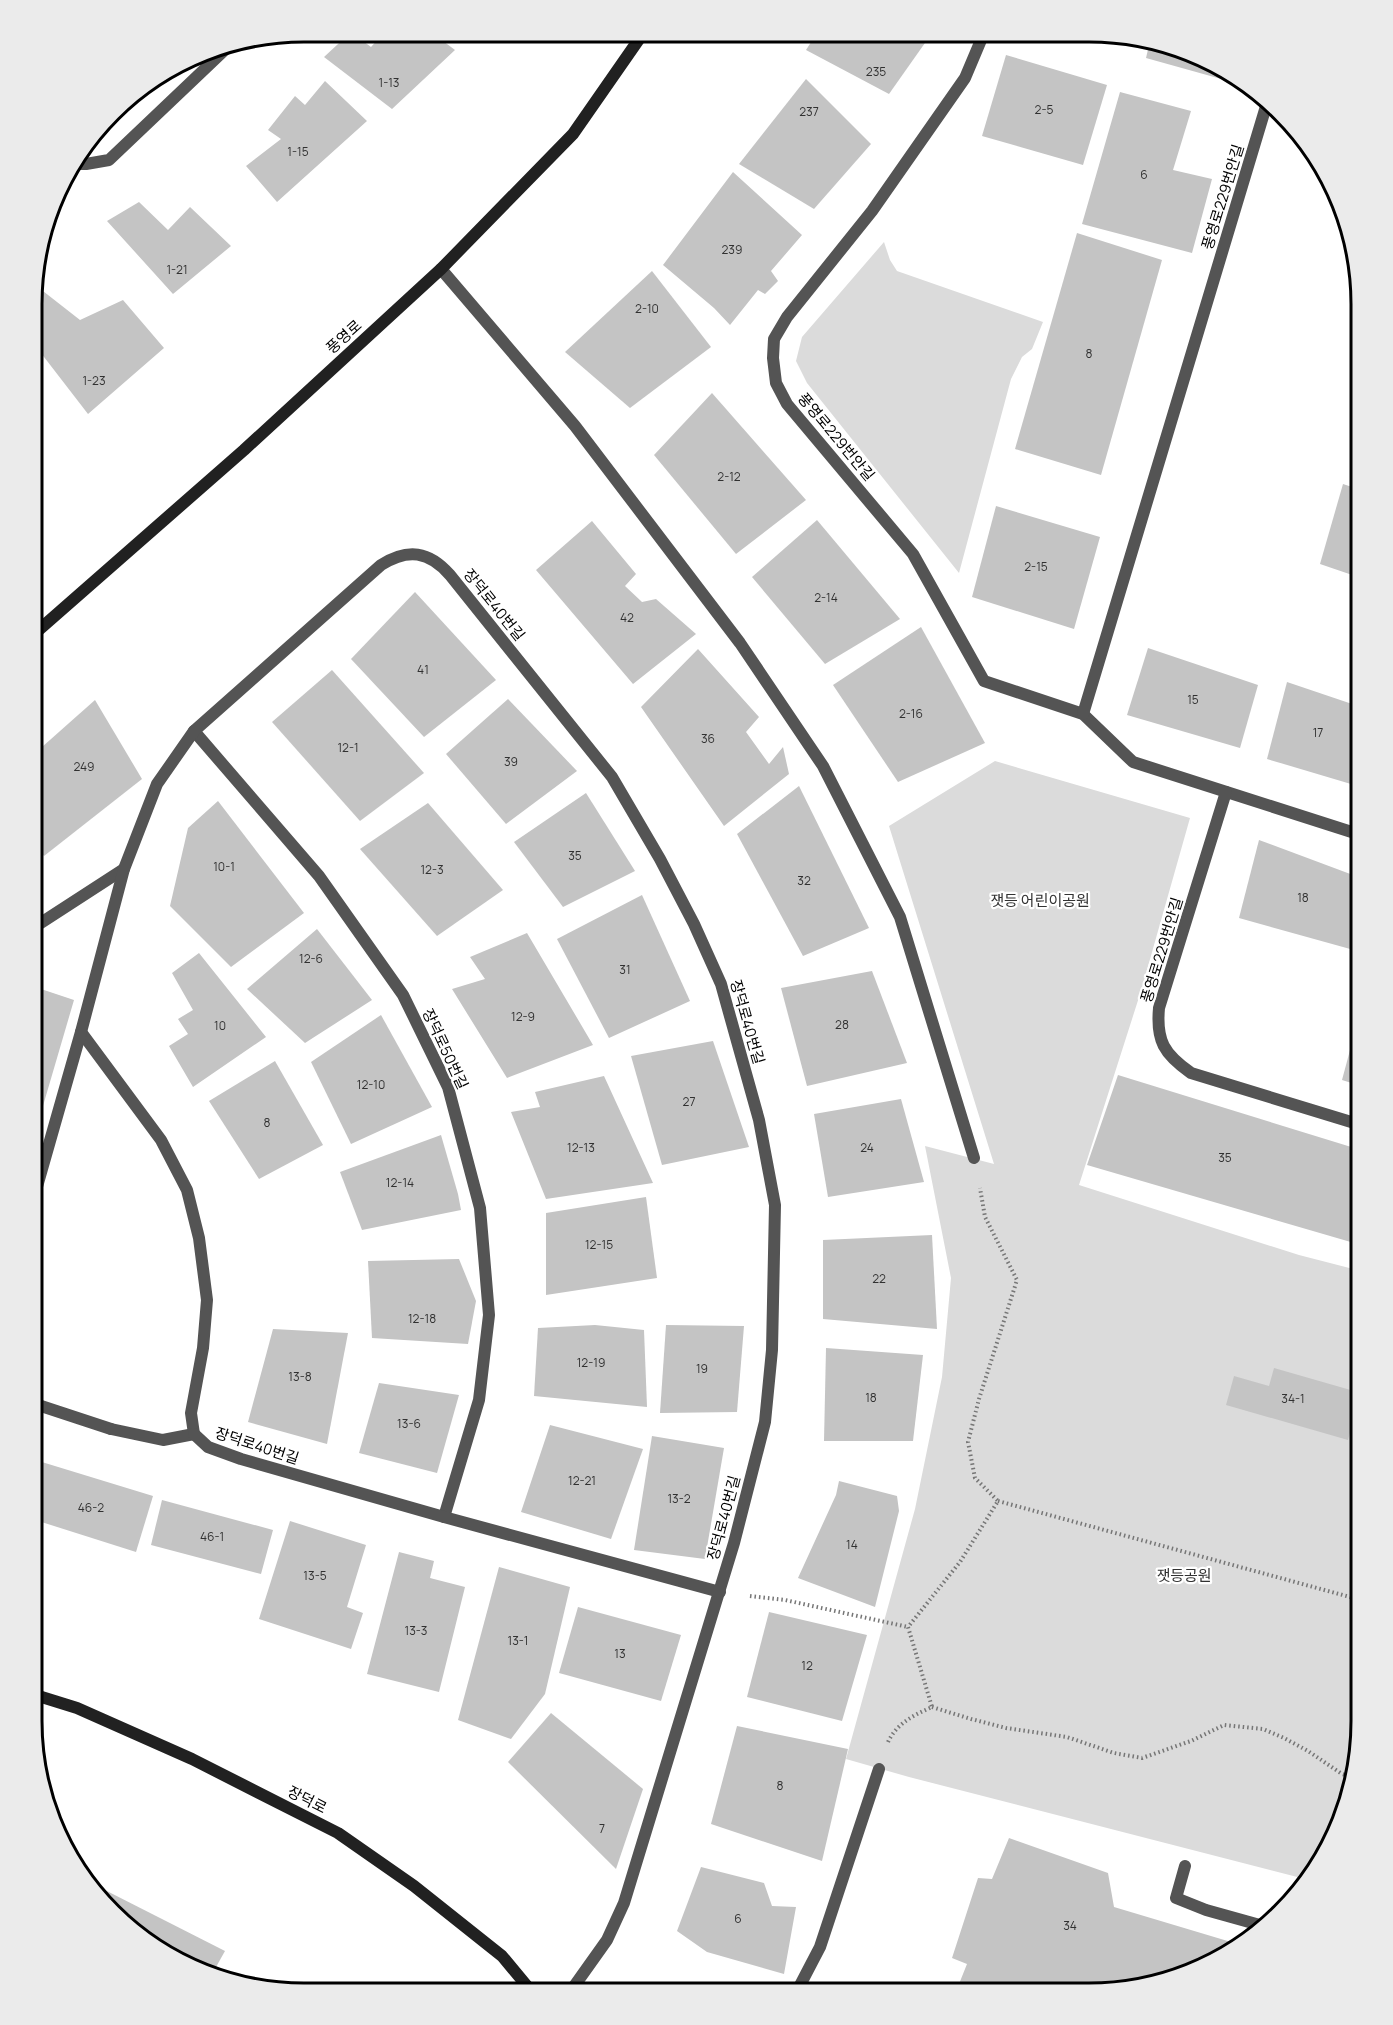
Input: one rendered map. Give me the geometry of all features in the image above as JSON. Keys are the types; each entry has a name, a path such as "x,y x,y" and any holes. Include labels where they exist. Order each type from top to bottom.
{"main road":[{"name":"풍영로","path":"42,627 244,450 441,269 573,134 638,42"},
{"name":"장덕로","path":"42,1697 77,1708 192,1759 338,1833 414,1886 502,1956 524,1983"}],"street":[{"name":"풍영로229번안길","path":"980,42 965,78 872,212 787,317 774,339 773,358 776,382 787,404 913,554 984,681 1083,714 1133,762 1351,832"},
{"path":"82,164 109,160 217,57"},
{"name":"풍영로229번안길","path":"1083,714 1265,110"},
{"path":"441,269 575,426 740,643 824,766 900,917 974,1158"},
{"name":"장덕로40번길","path":"194,731 381,565 405,554 417,554 430,558 445,570 612,777 660,859 694,924 721,984 759,1120 775,1205 772,1350 765,1422 720,1592 624,1903 607,1940 576,1983"},
{"path":"42,1169 124,869 157,784 194,731"},
{"name":"장덕로50번길","path":"194,731 319,876 403,995 448,1087 480,1208 489,1315 479,1400 444,1517"},
{"name":"풍영로229번안길","path":"1226,792 1159,1008 1157,1029 1164,1048 1176,1063 1191,1073 1351,1122"},
{"path":"42,922 124,869"},
{"path":"81,1032 161,1140 187,1190 199,1238 207,1300 203,1348 191,1413 195,1434"},
{"name":"장덕로40번길","path":"42,1406 111,1429 163,1440 195,1434 208,1447 242,1459 720,1592"},
{"path":"801,1983 820,1947 879,1769"},
{"path":"1185,1866 1176,1898 1206,1910 1255,1924"}],"path":[{"path":"974,1158 986,1217 1017,1280 979,1399 968,1442 975,1478 998,1501 1351,1597"},
{"path":"908,1627 960,1562 998,1501"},
{"path":"720,1592 785,1600 908,1627"},
{"path":"908,1627 932,1707"},
{"path":"879,1769 884,1750 893,1732 910,1717 932,1707 994,1725 1068,1737 1114,1753 1142,1758 1191,1741 1224,1725 1263,1729 1300,1746 1345,1775"}],"green space":[{"path":"884,242 890,260 897,271 1043,322 1032,349 1022,357 1011,379 959,573 807,383 796,361 802,337"},
{"path":"995,761 1190,818 1141,991 1079,1185 1299,1255 1351,1268 1351,1721 1349,1755 1342,1789 1331,1821 1316,1852 1299,1878 846,1759 915,1509 942,1377 951,1278 925,1146 994,1164 889,826"}],"building":[{"path":"340,42 364,42 371,47 376,42 444,42 455,50 392,109 324,57"},
{"path":"811,42 926,42 889,94 806,50"},
{"path":"1148,49 1157,51 1189,62 1225,80 1146,58"},
{"path":"1006,55 1107,85 1083,165 982,136"},
{"path":"806,79 871,144 814,209 739,164"},
{"path":"325,81 367,121 277,202 246,166 281,139 268,130 295,96 305,105"},
{"path":"1120,92 1191,111 1173,170 1212,179 1192,253 1082,224"},
{"path":"733,172 802,235 771,271 778,281 765,294 758,290 730,325 714,308 663,265"},
{"path":"139,202 168,230 190,207 231,246 173,294 107,221"},
{"path":"1077,233 1162,260 1101,475 1015,449"},
{"path":"652,271 711,347 630,408 565,352"},
{"path":"43,291 80,320 123,300 164,348 88,414 42,354"},
{"path":"712,393 806,500 736,554 654,455"},
{"path":"1343,484 1351,487 1351,575 1320,564"},
{"path":"996,506 1100,537 1074,629 972,597"},
{"path":"817,520 900,619 825,664 752,577"},
{"path":"592,521 636,574 625,586 642,602 656,599 696,634 633,684 536,570"},
{"path":"415,592 496,680 424,737 351,659"},
{"path":"921,627 985,743 898,782 833,685"},
{"path":"1148,648 1258,685 1240,748 1127,715"},
{"path":"698,649 759,717 746,732 769,764 783,747 789,774 724,826 641,707"},
{"path":"332,670 424,773 360,821 272,722"},
{"path":"1287,682 1351,704 1351,784 1267,759"},
{"path":"508,699 577,771 506,824 446,754"},
{"path":"95,700 142,779 44,856 42,853 42,747"},
{"path":"799,786 869,928 803,956 737,834"},
{"path":"586,793 635,871 563,907 514,842"},
{"path":"218,801 304,913 231,967 170,906 188,828"},
{"path":"428,803 503,890 437,936 360,849"},
{"path":"1259,840 1351,874 1351,949 1239,918"},
{"path":"642,895 690,1001 609,1038 557,939"},
{"path":"317,929 372,1000 305,1043 247,989"},
{"path":"527,933 593,1045 507,1078 452,989 485,979 470,957"},
{"path":"199,953 266,1037 193,1087 169,1046 188,1034 178,1019 193,1010 172,973"},
{"path":"872,971 907,1063 807,1086 781,988"},
{"path":"42,989 74,1000 42,1109"},
{"path":"381,1015 432,1107 351,1144 311,1062"},
{"path":"713,1041 749,1147 662,1165 631,1056"},
{"path":"1351,1046 1351,1083 1342,1080"},
{"path":"275,1061 323,1145 259,1179 209,1101"},
{"path":"1118,1075 1351,1147 1351,1242 1087,1165"},
{"path":"604,1076 653,1183 546,1199 511,1112 540,1107 535,1092"},
{"path":"901,1099 924,1182 828,1197 814,1114"},
{"path":"441,1135 461,1210 362,1230 340,1172"},
{"path":"646,1197 657,1278 546,1295 546,1213"},
{"path":"932,1235 937,1329 823,1319 823,1240"},
{"path":"459,1259 476,1301 468,1344 372,1338 368,1261"},
{"path":"595,1325 644,1330 647,1407 534,1396 538,1328"},
{"path":"666,1325 744,1326 737,1412 660,1413"},
{"path":"273,1329 348,1333 327,1444 248,1422"},
{"path":"826,1348 923,1355 913,1441 824,1441"},
{"path":"1274,1368 1351,1390 1351,1429 1348,1440 1226,1405 1234,1376 1269,1386"},
{"path":"379,1383 459,1395 437,1473 359,1453"},
{"path":"550,1425 643,1449 611,1539 521,1512"},
{"path":"652,1436 724,1448 705,1559 634,1550"},
{"path":"42,1462 153,1496 136,1552 42,1522"},
{"path":"839,1481 897,1496 899,1511 875,1607 798,1578 836,1495"},
{"path":"162,1500 273,1530 261,1574 151,1545"},
{"path":"290,1521 366,1545 347,1607 363,1613 351,1649 259,1619"},
{"path":"399,1552 434,1561 430,1578 465,1587 439,1692 367,1674"},
{"path":"499,1567 570,1587 545,1694 511,1739 458,1720"},
{"path":"578,1607 681,1635 661,1701 559,1673"},
{"path":"769,1612 867,1635 842,1721 747,1697"},
{"path":"551,1713 643,1789 616,1869 508,1762"},
{"path":"737,1726 848,1749 822,1861 711,1824"},
{"path":"1009,1838 1108,1873 1114,1907 1230,1942 1205,1956 1173,1969 1123,1981 959,1983 967,1964 952,1958 978,1878 992,1879"},
{"path":"701,1867 764,1883 772,1906 796,1907 784,1974 707,1952 677,1931"},
{"path":"103,1889 225,1951 216,1967 188,1956 144,1929"}],"park label":[{"name":"잿등 어린이공원","path":"1040,901"},
{"name":"잿등공원","path":"1184,1576"}]}
